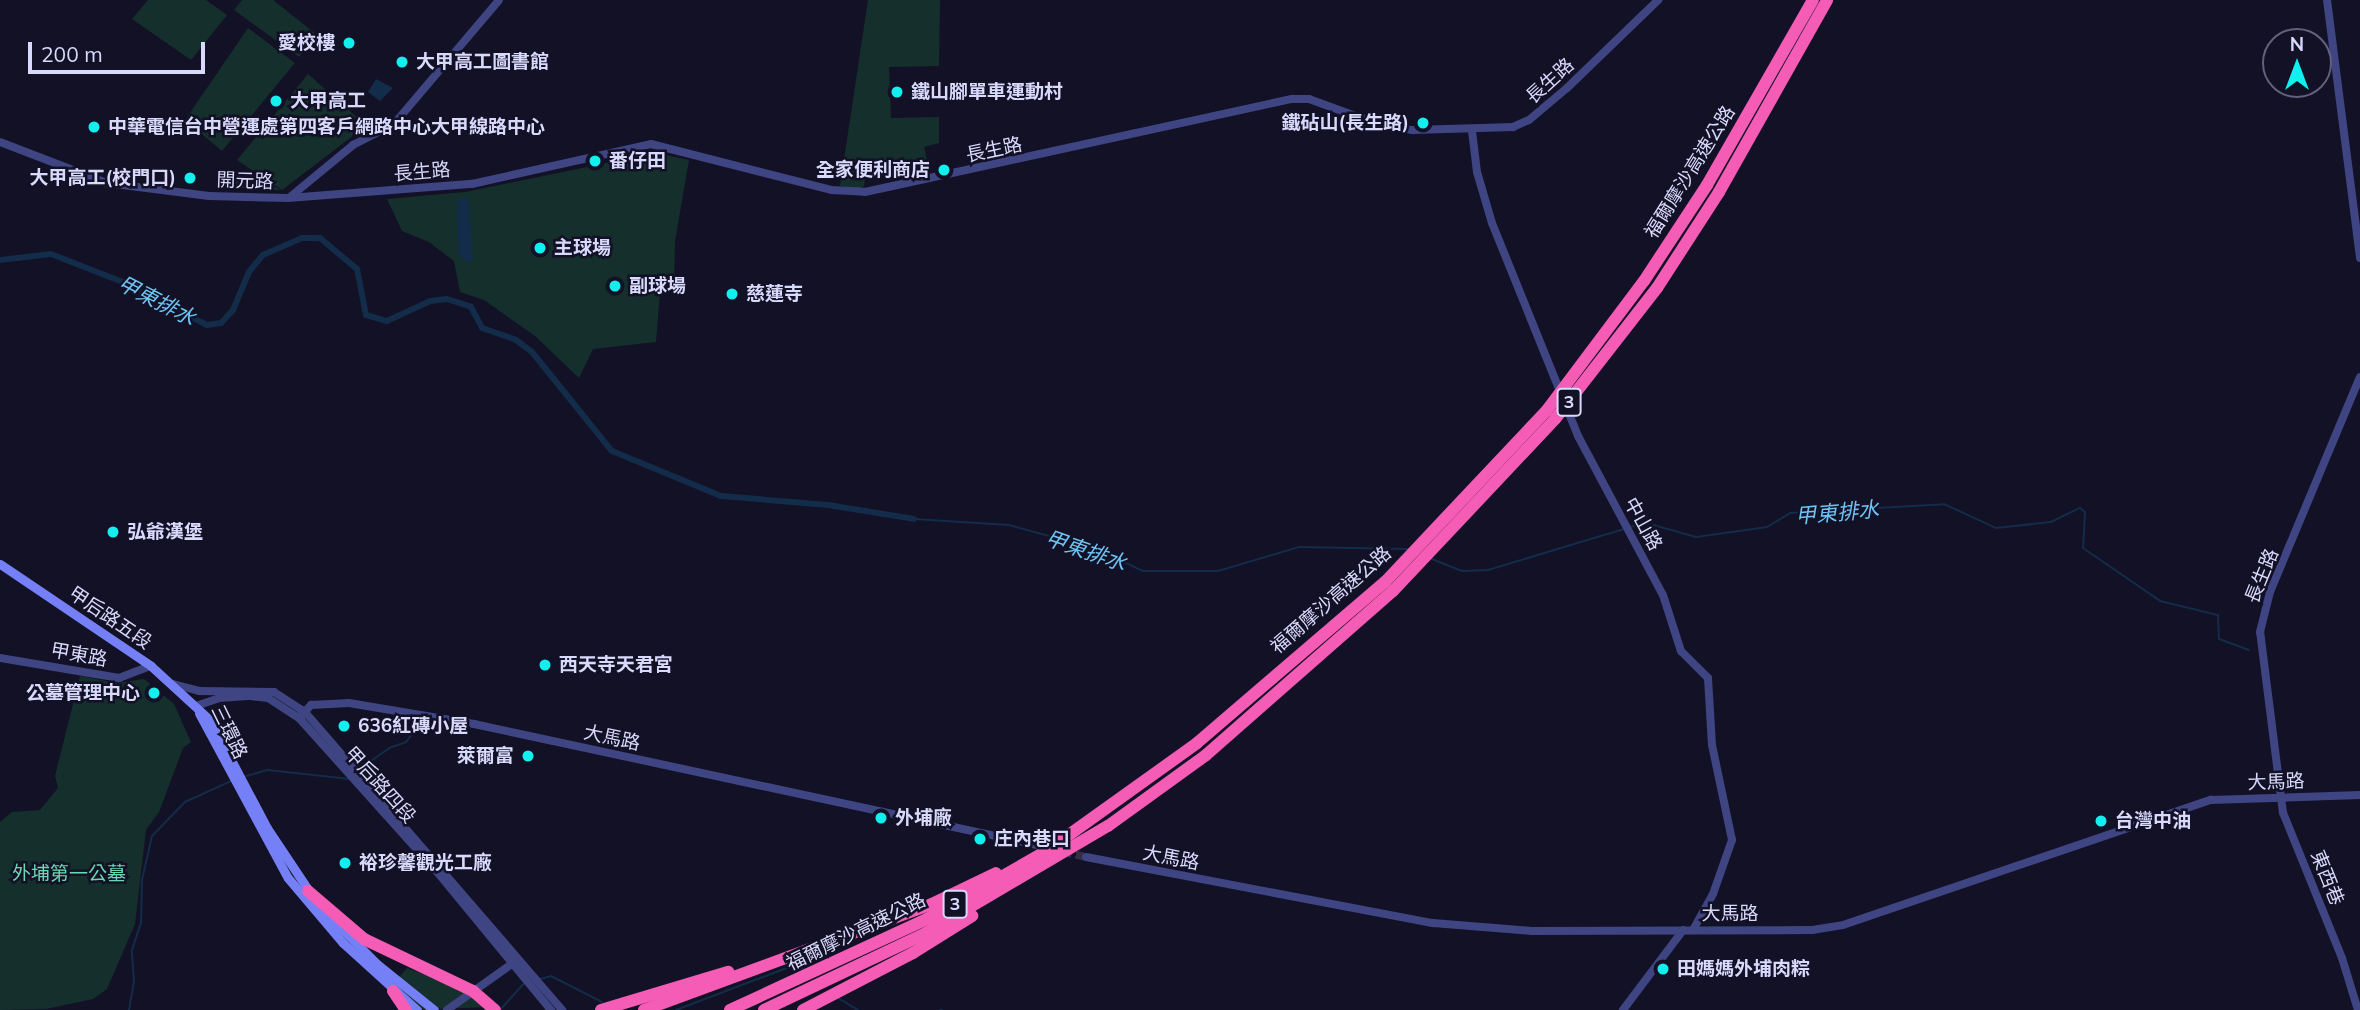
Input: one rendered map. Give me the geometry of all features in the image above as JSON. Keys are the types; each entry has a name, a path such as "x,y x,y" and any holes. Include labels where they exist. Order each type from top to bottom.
{"highway":[{"name":"福爾摩沙高速公路","path":"764,1010 896,948 1023,879 1169,773 1197,743 1389,587 1547,410 1584,363 1707,186 1813,0"},
{"name":"福爾摩沙高速公路","path":"730,1010 928,919 1041,848 1169,773 1206,755 1389,587 1555,419 1657,288 1719,192 1826,0"},
{"path":"644,1010 932,904 1041,848"},
{"path":"803,1010 913,953 1023,879"},
{"path":"308,891 363,939 464,986 495,1010"},
{"path":"601,1010 802,950"},
{"path":"393,991 406,1010"}],"main road":[{"name":"甲后路五段","path":"0,564 151,666 196,706"},
{"name":"三環路","path":"196,706 267,828 308,891 351,940 434,1010"},
{"name":"三環路","path":"207,722 288,878 317,916 393,991 417,1010"}],"street":[{"name":"開元路","path":"0,142 107,183 194,195 288,198 353,145 394,124 499,0"},
{"name":"長生路","path":"288,198 472,184 651,144 831,190 865,192 1292,99 1309,99 1380,125 1472,131 1529,120 1658,0"},
{"path":"2328,0 2360,258"},
{"name":"中山路","path":"1472,131 1477,172 1492,223 1578,436 1663,596 1681,651 1709,678 1712,745 1732,840 1718,884 1693,930"},
{"name":"長生路","path":"2282,798 2262,653 2263,610 2360,377"},
{"name":"甲東路","path":"0,658 119,678 151,666"},
{"name":"甲后路四段","path":"173,684 217,691 274,692 302,715 534,985"},
{"path":"196,706 217,691"},
{"name":"甲后路四段","path":"196,706 219,698 251,696 276,702 302,715"},
{"name":"大馬路","path":"302,715 311,705 349,703 474,724 1041,848"},
{"name":"大馬路","path":"1086,857 1433,923 1532,931 1693,930 1843,925 2211,800 2360,794"},
{"name":"東西巷","path":"2282,798 2283,813 2342,958 2358,1010"},
{"path":"1623,1010 1683,930"},
{"path":"447,1010 515,962"},
{"path":"534,985 551,1010"},
{"path":"534,985 562,1010"}],"green space":[{"path":"148,0 206,0 227,15 191,60 132,19"},
{"path":"242,0 273,0 316,34 299,57 234,10"},
{"name":"鐵山腳單車運動村","path":"868,0 940,0 939,66 889,67 891,118 939,117 939,143 924,147 930,175 915,178 911,161 866,170 864,186 858,189 840,186"},
{"path":"248,28 295,63 222,151 185,120"},
{"path":"308,74 371,130 354,135 282,190 237,160"},
{"path":"655,153 689,160 675,241 674,289 660,291 656,342 593,349 579,378 535,336 484,300 460,292 454,261 429,242 402,231 387,199 465,192"},
{"path":"244,171 281,190 220,187 233,172 240,177"},
{"name":"外埔第一公墓","path":"80,676 118,683 144,679 174,704 191,742 183,748 159,812 146,830 135,924 107,989 93,999 46,1009 0,1010 0,822 12,812 40,810 58,788 55,776"},
{"path":"407,968 454,985 489,1007 410,1010 393,984"}],"water":[{"path":"376,79 393,88 380,101 368,92"},
{"path":"468,198 473,260 469,263 458,255 457,199"}],"waterway":[{"name":"甲東排水","path":"0,260 51,254 123,282 207,325 221,323 233,310 249,272 263,255 302,238 320,238 357,269 366,315 387,321 430,301 447,299 471,307 482,328 516,340 532,352 612,451 721,496 828,505 914,519"},
{"name":"甲東排水","path":"1630,527 1646,523 1696,537 1767,527 1790,513 1944,504 1996,528 2051,522 2080,508 2085,512 2083,548 2160,601 2218,615 2219,639 2249,650"},
{"name":"甲東排水","path":"914,519 1009,525 1097,549 1143,571 1218,571 1299,547 1407,549"},
{"name":"甲東排水","path":"1432,559 1462,571 1488,570 1624,529"},
{"path":"358,770 389,748 406,742 418,726"},
{"path":"243,777 268,770 350,779"},
{"path":"129,1010 134,982 132,950 141,923 142,880 152,836 185,802 231,781"},
{"path":"676,1010 797,964 804,970"},
{"path":"540,979 551,976 602,1002"},
{"path":"500,1010 524,983"},
{"path":"838,998 858,1010"}],"tunnel":[{"path":"1064,852 1086,857"}],"place":[{"name":"愛校樓","path":"349,43"},
{"name":"大甲高工圖書館","path":"402,62"},
{"name":"鐵山腳單車運動村","path":"897,92"},
{"name":"大甲高工","path":"276,101"},
{"name":"鐵砧山(長生路)","path":"1423,123"},
{"name":"中華電信台中營運處第四客戶網路中心大甲線路中心","path":"94,127"},
{"name":"番仔田","path":"595,161"},
{"name":"全家便利商店","path":"944,170"},
{"name":"大甲高工(校門口)","path":"190,178"},
{"name":"主球場","path":"540,248"},
{"name":"副球場","path":"615,286"},
{"name":"慈蓮寺","path":"732,294"},
{"name":"弘爺漢堡","path":"113,532"},
{"name":"西天寺天君宮","path":"545,665"},
{"name":"公墓管理中心","path":"154,693"},
{"name":"636紅磚小屋","path":"344,726"},
{"name":"萊爾富","path":"528,756"},
{"name":"外埔廠","path":"881,818"},
{"name":"台灣中油","path":"2101,821"},
{"name":"庄內巷口","path":"980,839"},
{"name":"裕珍馨觀光工廠","path":"345,863"},
{"name":"田媽媽外埔肉粽","path":"1663,969"}]}
